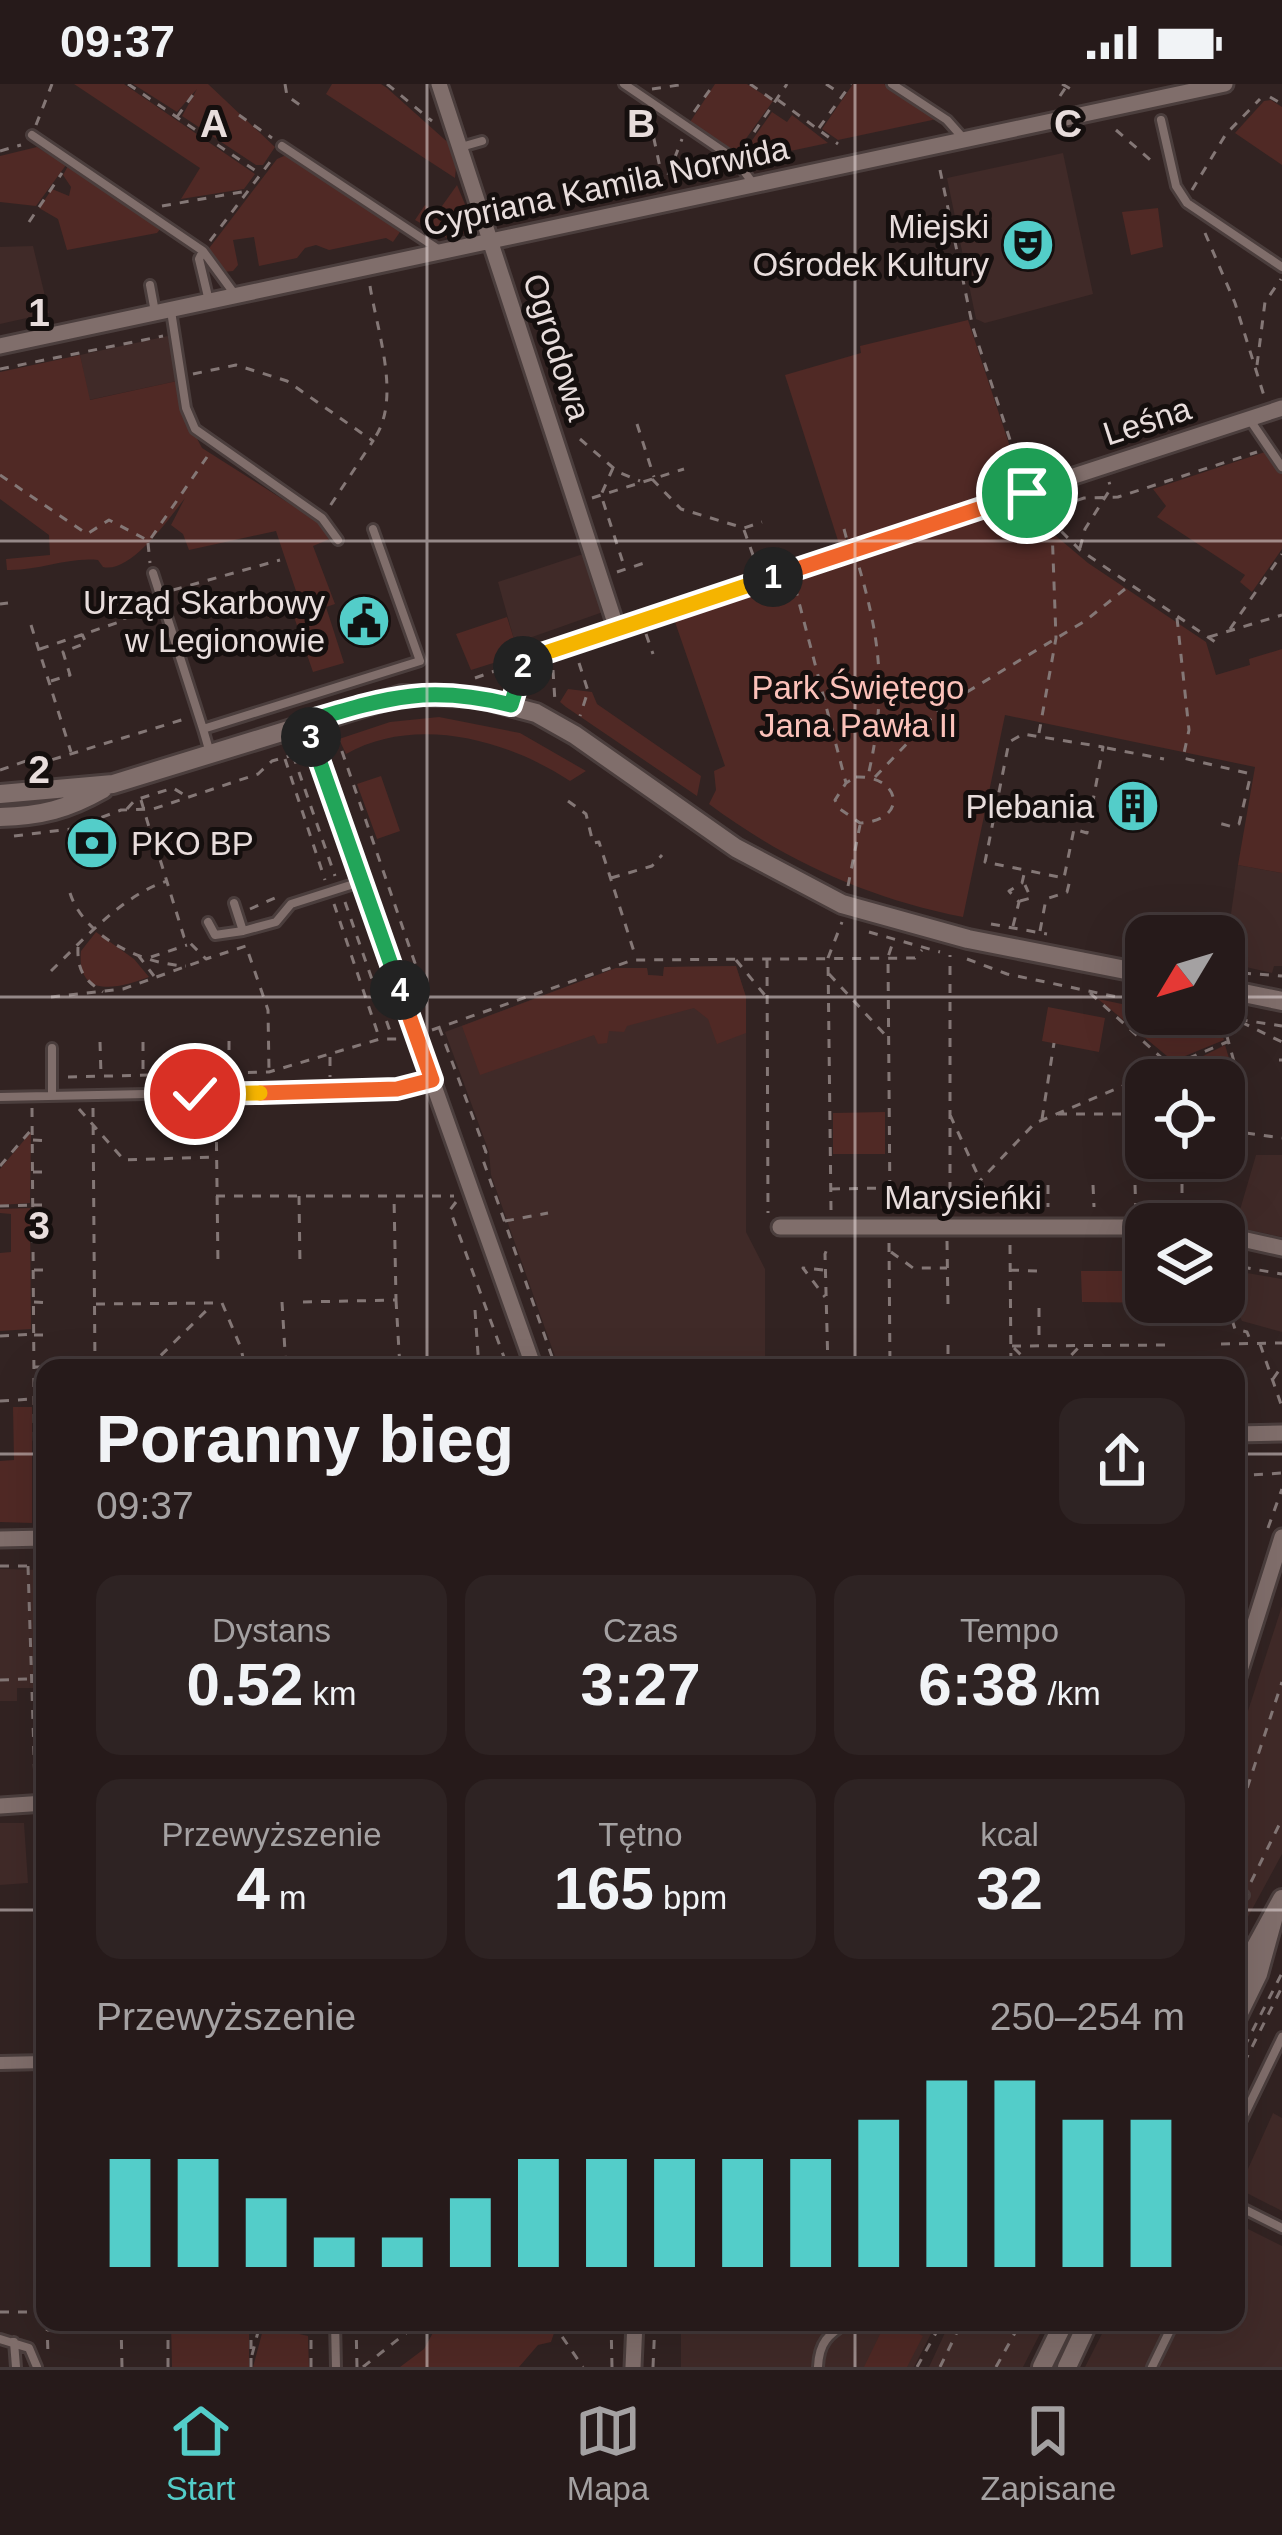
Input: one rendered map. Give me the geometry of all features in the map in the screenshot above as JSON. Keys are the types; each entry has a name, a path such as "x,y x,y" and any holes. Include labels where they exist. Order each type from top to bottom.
{"street":[{"name":"Ogrodowa","path":"439,84 617,628"},
{"name":"Cypriana Kamila Norwida","path":"0,346 1225,84"},
{"name":"Leśna","path":"1029,491 1275,411"},
{"path":"511,705 524,660 847,552"},
{"path":"0,817 66,810 112,784 402,695 454,693 536,713 736,848 842,904 926,929 1125,970"},
{"path":"305,722 531,1359"},
{"path":"0,794 112,784"},
{"path":"1245,993 1282,1001"},
{"name":"Marysieńki","path":"774,1222 1125,1220"},
{"path":"1245,1239 1282,1248"},
{"path":"1245,1434 1282,1433"},
{"path":"0,1539 36,1533"},
{"path":"1245,1654 1282,1537"},
{"path":"0,1805 36,1799"},
{"path":"1245,1968 1279,1912"},
{"path":"1245,2001 1279,1912"},
{"path":"0,2063 36,2062"},
{"path":"634,2367 635,2331"},
{"path":"1042,2367 1060,2331"},
{"path":"1066,2367 1084,2331"}],"lane":[{"path":"624,84 736,160 754,185"},
{"path":"892,84 946,120 964,139"},
{"path":"1161,120 1174,181 1188,204 1282,267"},
{"path":"32,135 202,251 236,296"},
{"path":"460,147 482,140"},
{"path":"282,146 443,252"},
{"path":"202,251 199,259 209,302"},
{"path":"150,285 179,346 176,358 195,429 322,518 338,540"},
{"path":"1250,418 1282,467"},
{"path":"203,729 420,661 373,529"},
{"path":"153,572 211,753"},
{"path":"208,922 215,935 243,931 275,922 291,904 362,881"},
{"path":"234,903 243,931"},
{"path":"52,1048 52,1095"},
{"path":"0,1097 397,1089 432,1080"},
{"path":"1245,2113 1282,2037"},
{"path":"1245,2210 1282,2228"},
{"path":"335,2331 336,2367"},
{"path":"818,2367 818,2350 833,2331"},
{"path":"1152,2367 1170,2331"},
{"path":"0,2339 32,2350 37,2367"},
{"path":"14,2342 16,2367"}],"path":[{"path":"0,151 28,143 52,84"},
{"path":"285,84 287,96 300,106"},
{"path":"387,84 460,147"},
{"path":"635,91 686,84"},
{"path":"645,98 665,176 686,126 714,84"},
{"path":"750,84 838,144"},
{"path":"736,160 787,84"},
{"path":"826,84 842,95"},
{"path":"818,130 850,84"},
{"path":"1060,96 1066,85 1076,92"},
{"path":"132,86 260,174"},
{"path":"176,117 197,89"},
{"path":"760,91 781,92"},
{"path":"1270,97 1282,104"},
{"path":"1260,99 1226,134 1200,173 1188,204 1235,303 1255,369 1275,411"},
{"path":"202,251 282,146 239,116"},
{"path":"1116,130 1174,181"},
{"path":"29,222 70,162"},
{"path":"940,170 973,328 1029,491 1041,512 1080,550 1221,646"},
{"path":"141,209 248,190"},
{"path":"1255,369 1264,302 1282,277"},
{"path":"322,518 385,424 387,395 368,278"},
{"path":"0,370 171,334"},
{"path":"180,377 236,364 287,381 373,441"},
{"path":"637,424 653,478 681,509 744,528 762,522"},
{"path":"580,440 613,468 641,482"},
{"path":"153,572 146,548 149,541 215,445"},
{"path":"1041,512 1084,497 1118,497 1268,448"},
{"path":"1080,550 1085,529 1111,488 1104,467"},
{"path":"613,468 601,495 625,569"},
{"path":"593,498 684,469"},
{"path":"0,475 87,534 109,520 149,541"},
{"path":"847,552 1029,491"},
{"path":"1039,735 1056,638 1052,526"},
{"path":"744,528 758,570"},
{"path":"844,530 847,552 870,602 882,694 872,776"},
{"path":"1230,629 1282,554"},
{"path":"160,594 280,560"},
{"path":"616,572 644,562"},
{"path":"790,572 846,783"},
{"path":"872,776 891,792 892,812 887,818 860,824 839,809 836,800 846,783 872,776 942,707 1085,621 1131,584"},
{"path":"0,604 8,603"},
{"path":"39,649 125,620 123,609"},
{"path":"1208,637 1282,615"},
{"path":"1176,617 1189,730 1183,758 1246,773 1250,778 1239,824 1215,822"},
{"path":"31,626 71,754"},
{"path":"49,682 70,675 63,652 86,643 82,634"},
{"path":"572,644 588,691 580,717"},
{"path":"548,652 555,675 555,704"},
{"path":"471,680 524,660"},
{"path":"335,733 417,969 410,982"},
{"path":"1070,880 985,862 1009,742 1023,734 1039,735 1164,759"},
{"path":"1040,933 1046,899 1066,892 1070,880 1074,830 1087,833 1103,747"},
{"path":"127,809 144,811 258,774 268,764 308,751"},
{"path":"284,758 326,880"},
{"path":"0,837 44,835 127,809 172,788 187,797"},
{"path":"141,799 149,827"},
{"path":"568,801 586,814 593,843 599,842 637,960"},
{"path":"848,888 860,824"},
{"path":"610,879 652,866 662,855"},
{"path":"1018,902 1009,891 1022,883 1025,870"},
{"path":"51,970 97,927 167,880"},
{"path":"1013,926 1018,902 1032,894 1022,883"},
{"path":"70,893 76,911 138,956 155,978"},
{"path":"254,904 280,896"},
{"path":"333,901 380,1039"},
{"path":"842,922 828,958 830,1189 890,1188"},
{"path":"890,1215 888,957 893,940"},
{"path":"147,958 189,944"},
{"path":"77,945 80,972 103,992"},
{"path":"553,1359 439,1027 637,960 915,958 923,948"},
{"path":"950,953 950,1214 1042,1120 1125,1085"},
{"path":"138,956 188,966"},
{"path":"767,958 774,1222"},
{"path":"51,998 103,992 206,959"},
{"path":"734,959 768,999"},
{"path":"828,973 889,1039"},
{"path":"1245,973 1282,976"},
{"path":"1089,991 1167,1059"},
{"path":"829,997 847,997"},
{"path":"1104,1017 1105,1008"},
{"path":"423,1020 427,1032"},
{"path":"1245,1022 1282,1026"},
{"path":"1245,1024 1282,1042"},
{"path":"268,1031 269,1072"},
{"path":"1226,1035 1242,1091 1253,1092"},
{"path":"52,1078 269,1072 392,1036 406,1040"},
{"path":"229,1041 229,1072"},
{"path":"100,1042 101,1076"},
{"path":"143,1042 143,1075"},
{"path":"184,1042 184,1074"},
{"path":"1188,1059 1227,1042"},
{"path":"1042,1120 1054,1043"},
{"path":"330,1053 331,1091"},
{"path":"216,1094 218,1266"},
{"path":"93,1095 94,1359"},
{"path":"32,1108 36,1503"},
{"path":"78,1108 124,1160 216,1157"},
{"path":"949,1114 997,1215"},
{"path":"1056,1114 1125,1114"},
{"path":"0,1166 34,1127"},
{"path":"1246,1133 1282,1138"},
{"path":"33,1141 49,1141"},
{"path":"33,1172 49,1172"},
{"path":"1182,1184 1182,1203"},
{"path":"1048,1185 1048,1214"},
{"path":"1093,1185 1094,1214"},
{"path":"1136,1185 1139,1203"},
{"path":"216,1196 461,1196 450,1210 505,1359"},
{"path":"298,1196 300,1265"},
{"path":"394,1196 399,1359"},
{"path":"0,1206 50,1205"},
{"path":"505,1222 548,1213"},
{"path":"948,1306 947,1241 952,1236"},
{"path":"1010,1236 1011,1359"},
{"path":"33,1237 50,1237"},
{"path":"828,1359 826,1270 831,1237"},
{"path":"885,1237 890,1251 890,1359"},
{"path":"890,1251 913,1268 947,1268"},
{"path":"826,1270 803,1268 826,1299"},
{"path":"1245,1268 1282,1274"},
{"path":"33,1270 50,1270"},
{"path":"1010,1270 1037,1271"},
{"path":"303,1302 396,1300"},
{"path":"34,1302 50,1303"},
{"path":"282,1302 285,1359"},
{"path":"94,1304 218,1303"},
{"path":"158,1359 218,1303"},
{"path":"218,1303 241,1359"},
{"path":"1039,1308 1039,1346"},
{"path":"475,1310 478,1359"},
{"path":"1233,1323 1235,1329 1247,1332 1251,1344"},
{"path":"0,1336 50,1335"},
{"path":"1221,1344 1282,1343"},
{"path":"1260,1344 1282,1406"},
{"path":"948,1345 948,1359"},
{"path":"1011,1346 1172,1345"},
{"path":"1011,1346 1025,1359"},
{"path":"1067,1359 1081,1346"},
{"path":"1273,1379 1282,1366"},
{"path":"0,1401 35,1400"},
{"path":"1245,1475 1282,1473"},
{"path":"28,1566 36,1744"},
{"path":"0,1567 36,1566"},
{"path":"0,1680 32,1679"},
{"path":"1245,1795 1282,1682"},
{"path":"32,1691 36,1691"},
{"path":"1245,1884 1282,1819"},
{"path":"1245,2059 1282,1973"},
{"path":"1245,2046 1278,1985"},
{"path":"0,2312 36,2312"},
{"path":"47,2331 49,2367"},
{"path":"121,2331 122,2367"},
{"path":"168,2331 168,2367"},
{"path":"250,2331 251,2364"},
{"path":"251,2364 259,2331"},
{"path":"299,2331 311,2333 311,2367"},
{"path":"357,2331 360,2367"},
{"path":"360,2367 408,2331"},
{"path":"558,2331 583,2367"},
{"path":"611,2331 613,2367"},
{"path":"653,2367 655,2331"},
{"path":"917,2367 936,2331"},
{"path":"940,2367 958,2331"},
{"path":"996,2367 1016,2331"}],"shaded area":[{"path":"1063,153 1093,294 985,323 976,319 947,178"},
{"path":"33,246 49,313 0,324 0,247"},
{"path":"168,336 177,381 89,400 80,355"},
{"path":"585,555 603,612 515,643 498,582"},
{"path":"1238,865 1282,873 1282,966 1274,966 1272,973 1245,967 1245,915 1231,915"},
{"path":"736,966 746,997 746,1232 765,1269 765,1359 556,1359 445,1032 616,968 647,968 648,975 663,976 664,967"},
{"path":"1256,1155 1282,1155 1282,1237 1245,1229 1242,1203"},
{"path":"1245,1273 1282,1279 1282,1332 1245,1322"},
{"path":"0,1569 36,1570 36,1688 17,1688 17,1701 0,1701"},
{"path":"1282,1606 1282,1854 1245,1922 1245,1720"},
{"path":"0,1823 24,1823 28,1883 0,1885"},
{"path":"1273,2113 1282,2118 1282,2211 1245,2192 1245,2176"},
{"path":"1245,2228 1282,2246 1282,2367 1085,2367 1103,2331 1245,2331"},
{"path":"681,2331 932,2331 914,2367 681,2367"},
{"path":"946,2331 1041,2331 1023,2367 929,2367"}],"green space":[{"path":"74,84 124,84 255,174 244,189 181,199 200,168"},
{"path":"133,84 208,84 275,147 263,165 256,165 182,116 197,89 177,112"},
{"path":"332,84 387,88 453,147 455,178 326,94"},
{"path":"715,84 747,84 773,101 735,154 690,122"},
{"path":"853,84 884,84 937,119 838,140 822,129"},
{"path":"1264,101 1282,107 1282,165 1235,133"},
{"path":"772,112 787,122 792,115 828,143 762,157 763,162 752,164 741,156"},
{"path":"37,147 66,165 36,206 0,202 0,156"},
{"path":"284,156 402,229 393,242 386,238 329,250 316,245 305,248 297,258 259,266 254,237 233,240 238,265 223,272 207,251"},
{"path":"68,166 161,228 157,233 67,250 58,219 39,208 52,189 69,196 71,187 63,175"},
{"path":"457,185 474,226 470,231 447,238 415,220 425,205 437,213"},
{"path":"1158,208 1163,247 1131,255 1122,212"},
{"path":"968,320 1024,489 851,547 844,530 848,548 841,550 785,375 861,353 860,346"},
{"path":"80,355 90,400 177,381 184,414 202,448 328,528 332,538 313,546 335,604 326,607 344,663 313,672 292,611 268,618 266,612 299,600 276,531 189,550 183,534 171,525 185,498 148,543 114,567 87,560 7,570 6,559 50,555 49,535 0,499 0,372"},
{"path":"1265,452 1282,473 1282,549 1252,592 1240,582 1245,575 1157,517 1166,506 1153,489"},
{"name":"Park Świętego Jana Pawła II","path":"1025,499 1050,531 1088,563 1206,642 1216,675 1282,649 1282,873 1238,865 1255,767 1005,715 963,917 894,899 830,875 768,843 709,804 716,790 714,771 725,766 675,622 677,613"},
{"path":"507,617 519,655 471,670 456,634"},
{"path":"568,689 592,692 597,704 701,776 697,796 566,707 560,702"},
{"path":"439,717 520,733 586,771 570,781 518,754 460,737 401,736 346,754 339,739 390,722"},
{"path":"381,776 400,831 377,839 357,784"},
{"path":"96,932 134,959 149,977 113,987 93,984 81,967 81,951"},
{"path":"736,966 746,997 746,1033 717,1044 708,1019 694,1008 627,1026 624,1032 609,1031 607,1043 598,1044 594,1035 480,1075 462,1026 616,968 647,968 648,975 663,976 664,967"},
{"path":"1098,999 1125,1005 1125,1021"},
{"path":"1048,1007 1105,1018 1099,1052 1042,1041"},
{"path":"1142,1035 1222,1035 1224,1040 1171,1059"},
{"path":"1225,1045 1229,1059 1197,1059"},
{"path":"885,1112 885,1154 833,1154 833,1113"},
{"path":"31,1132 30,1203 0,1205 0,1169"},
{"path":"30,1208 31,1329 0,1331 0,1253 11,1252 11,1214 0,1213 0,1209"},
{"path":"1081,1271 1125,1271 1125,1303 1082,1302"},
{"path":"13,1407 32,1407 32,1523 0,1522 0,1461 14,1460"},
{"path":"171,2331 249,2331 249,2367 172,2367"},
{"path":"263,2331 308,2336 309,2367 253,2367"},
{"path":"434,2331 554,2333 551,2342 538,2345 519,2367 400,2367 424,2349"},
{"path":"882,2331 913,2331 923,2336 907,2367 864,2367"}],"place":[{"name":"Miejski Ośrodek Kultury","path":"1028,245"},
{"name":"Urząd Skarbowy w Legionowie","path":"364,621"},
{"name":"Plebania","path":"1133,806"},
{"name":"PKO BP","path":"92,843"}],"route":[{"path":"195,1094 397,1089 432,1080 305,722 402,695 454,693 511,705 524,660 1027,493"}]}
